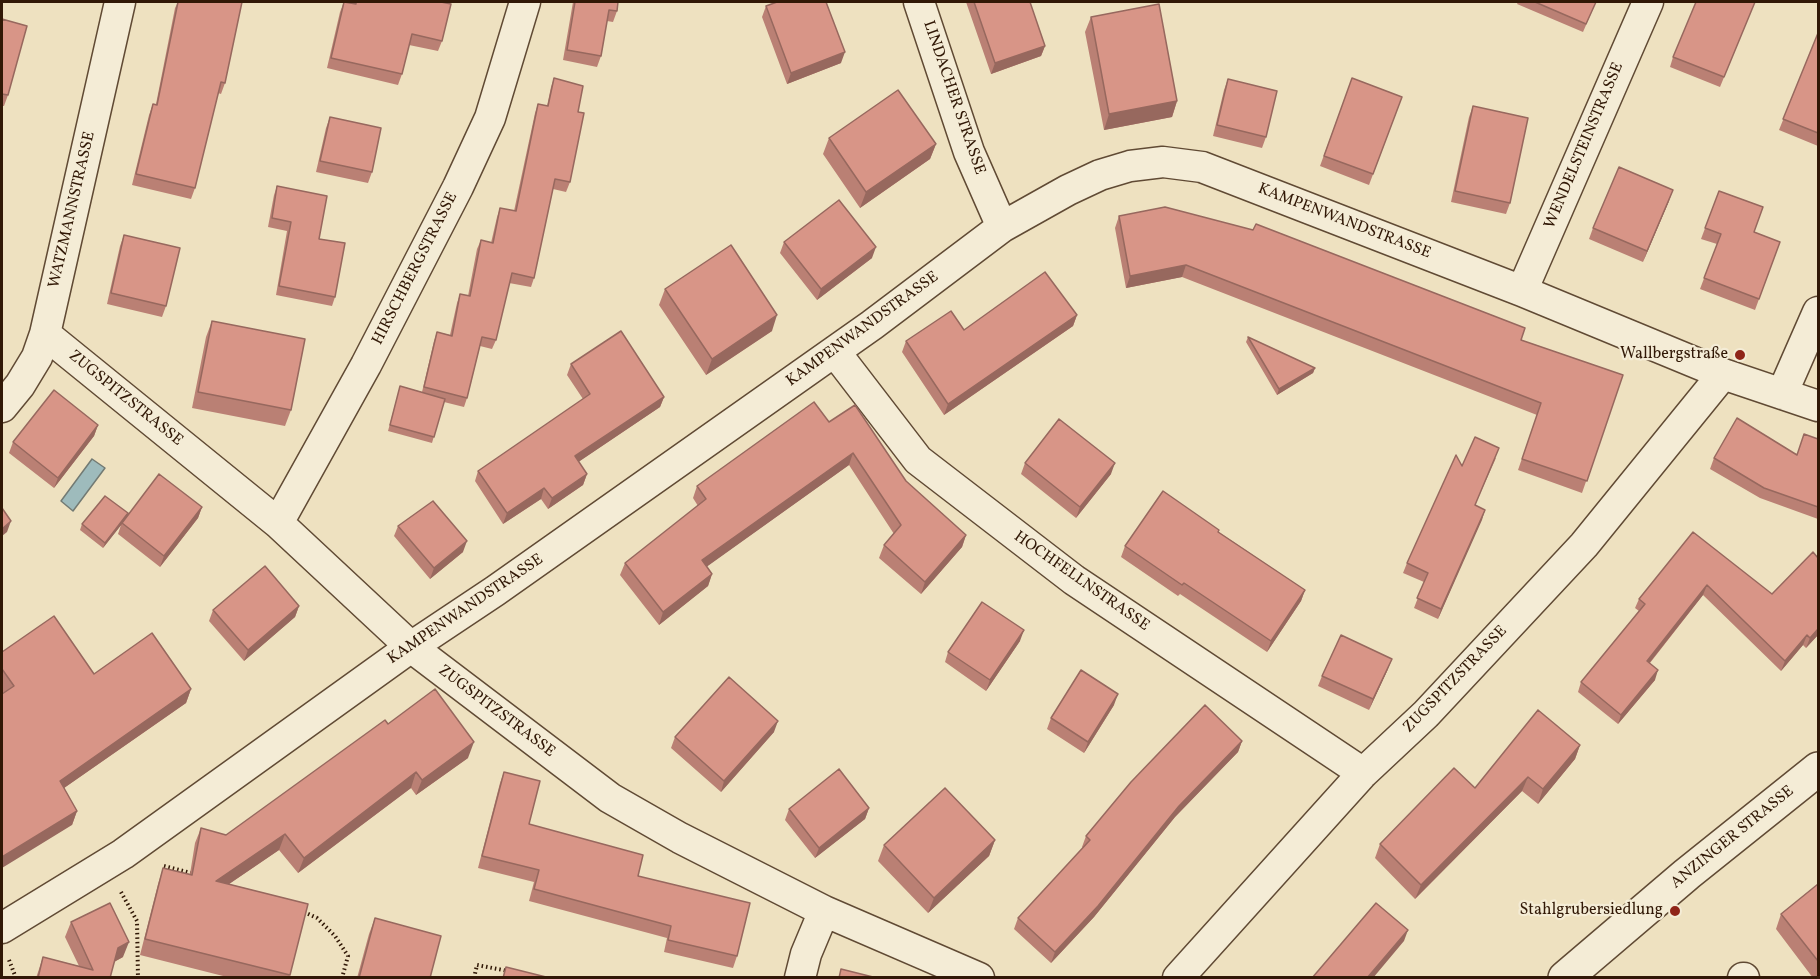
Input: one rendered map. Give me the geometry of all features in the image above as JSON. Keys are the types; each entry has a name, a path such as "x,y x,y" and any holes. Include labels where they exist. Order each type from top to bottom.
{"street":[{"name":"WATZMANNSTRASSE","path":"2,407 20,385 37,357 45,334 120,2"},
{"name":"HIRSCHBERGSTRASSE","path":"278,524 366,365 458,187 490,118 525,2"},
{"name":"LINDACHER STRASSE","path":"919,2 969,152 1002,227"},
{"name":"WENDELSTEINSTRASSE","path":"1522,291 1647,2"},
{"name":"KAMPENWANDSTRASSE","path":"2,928 115,859 411,647 495,591 872,326 1002,227 1068,190 1100,175 1130,166 1163,162 1202,167 1522,291 1723,374 1818,406"},
{"path":"1782,394 1818,312"},
{"name":"ZUGSPITZSTRASSE","path":"45,334 278,524 411,647 508,723 610,798 680,838 824,911 978,978"},
{"name":"HOCHFELLNSTRASSE","path":"835,352 918,460 1074,580 1363,773"},
{"name":"ZUGSPITZSTRASSE","path":"1178,978 1363,773 1426,714 1584,545 1723,374"},
{"name":"ANZINGER STRASSE","path":"1565,978 1687,874 1818,769"},
{"path":"800,978 806,954 824,911"}],"path":[{"path":"115,859 206,878"},
{"path":"115,859 137,921 138,978"},
{"path":"298,909 317,918 336,936 348,956 342,978"},
{"path":"474,978 477,964 519,973"}],"water":[{"path":"92,459 105,468 73,511 61,501"}],"building":[{"path":"178,2 242,2 225,83 221,82 195,188 136,174 153,104 157,105"},
{"path":"344,2 356,4 356,2 441,2 451,4 442,41 412,34 402,74 331,58"},
{"path":"575,2 618,2 617,11 609,10 601,56 567,50"},
{"path":"777,2 826,2 845,52 791,73 766,6"},
{"path":"974,2 1030,2 1045,46 995,63"},
{"path":"1535,2 1596,2 1586,24"},
{"path":"1696,2 1755,2 1724,77 1673,57"},
{"path":"1159,4 1177,101 1109,114 1091,17"},
{"path":"2,19 27,26 8,95 2,94"},
{"path":"1818,33 1818,133 1783,119"},
{"path":"554,78 583,86 578,112 584,113 570,182 555,179 534,278 512,273 496,340 482,337 467,398 424,387 437,332 452,336 460,294 470,296 481,240 493,243 500,208 516,211 538,104 548,106"},
{"path":"1352,78 1402,97 1373,174 1324,156"},
{"path":"1228,79 1277,91 1266,137 1217,125"},
{"path":"898,90 936,144 866,192 829,138"},
{"path":"1473,106 1528,118 1510,203 1455,191"},
{"path":"330,117 381,128 372,172 320,161"},
{"path":"1619,167 1673,190 1647,251 1593,228"},
{"path":"277,186 327,196 319,239 345,243 335,297 279,286 291,222 272,218"},
{"path":"1719,191 1763,207 1754,232 1780,242 1759,299 1704,278 1721,234 1705,228"},
{"path":"839,200 876,247 821,289 784,242"},
{"path":"1165,207 1253,230 1256,224 1525,328 1521,340 1623,375 1587,481 1522,459 1541,403 1186,265 1130,276 1119,216"},
{"path":"124,235 180,248 166,306 111,293"},
{"path":"731,245 777,315 712,359 665,289"},
{"path":"1045,272 1077,315 948,404 906,341 951,311 964,330"},
{"path":"212,321 305,339 291,410 198,392"},
{"path":"621,331 664,397 575,456 587,474 552,498 544,488 507,513 478,471 590,394 571,364"},
{"path":"1248,337 1315,368 1279,389"},
{"path":"400,386 445,399 434,437 390,425"},
{"path":"54,390 98,425 58,478 13,442"},
{"path":"814,402 829,422 855,405 906,481 966,535 925,582 884,545 901,525 853,453 702,560 712,574 663,612 625,563 706,499 697,486"},
{"path":"1737,418 1797,455 1804,434 1818,439 1818,507 1764,488 1714,458"},
{"path":"1059,419 1115,463 1080,507 1025,463"},
{"path":"1475,437 1499,448 1475,505 1485,510 1441,609 1417,598 1428,573 1407,563 1456,455 1462,466"},
{"path":"159,474 202,507 164,556 122,523"},
{"path":"1163,491 1219,530 1218,532 1305,590 1271,641 1125,546"},
{"path":"105,496 128,513 105,543 82,524"},
{"path":"433,501 467,541 434,568 398,526"},
{"path":"2,508 11,521 2,529"},
{"path":"1693,532 1772,594 1813,552 1818,558 1818,629 1810,638 1807,635 1785,661 1707,585 1647,661 1658,670 1621,715 1581,682 1645,604 1639,599"},
{"path":"265,566 299,606 248,650 213,610"},
{"path":"982,602 1024,630 990,680 948,652"},
{"path":"54,616 94,674 152,633 191,689 60,781 77,811 2,857 2,694 14,686 2,669 2,652"},
{"path":"1341,635 1392,659 1373,699 1322,676"},
{"path":"1081,670 1118,694 1088,742 1051,718"},
{"path":"729,677 778,721 724,781 675,737"},
{"path":"435,689 474,742 422,780 416,772 304,858 285,834 216,881 308,904 290,975 145,939 163,868 192,875 201,828 226,835 385,720 388,724"},
{"path":"1205,705 1242,741 1179,806 1098,906 1055,952 1018,918 1090,840 1086,836 1131,782"},
{"path":"1538,710 1580,745 1543,789 1528,777 1421,885 1380,844 1454,768 1475,788"},
{"path":"839,769 869,808 819,848 789,809"},
{"path":"504,772 540,781 529,824 643,855 638,876 750,903 737,956 668,940 671,926 534,889 539,870 482,856"},
{"path":"945,788 995,840 934,898 884,845"},
{"path":"1818,884 1818,961 1781,914"},
{"path":"110,903 129,942 118,948 110,978 38,978 43,957 93,970 71,922"},
{"path":"1376,903 1408,930 1367,978 1312,978"},
{"path":"375,918 441,936 430,978 359,978"},
{"path":"506,967 550,978 503,978"},
{"path":"841,969 877,978 839,978"}],"place":[{"name":"Wallbergstraße","path":"1740,355"},
{"name":"Stahlgrubersiedlung","path":"1675,911"}]}
